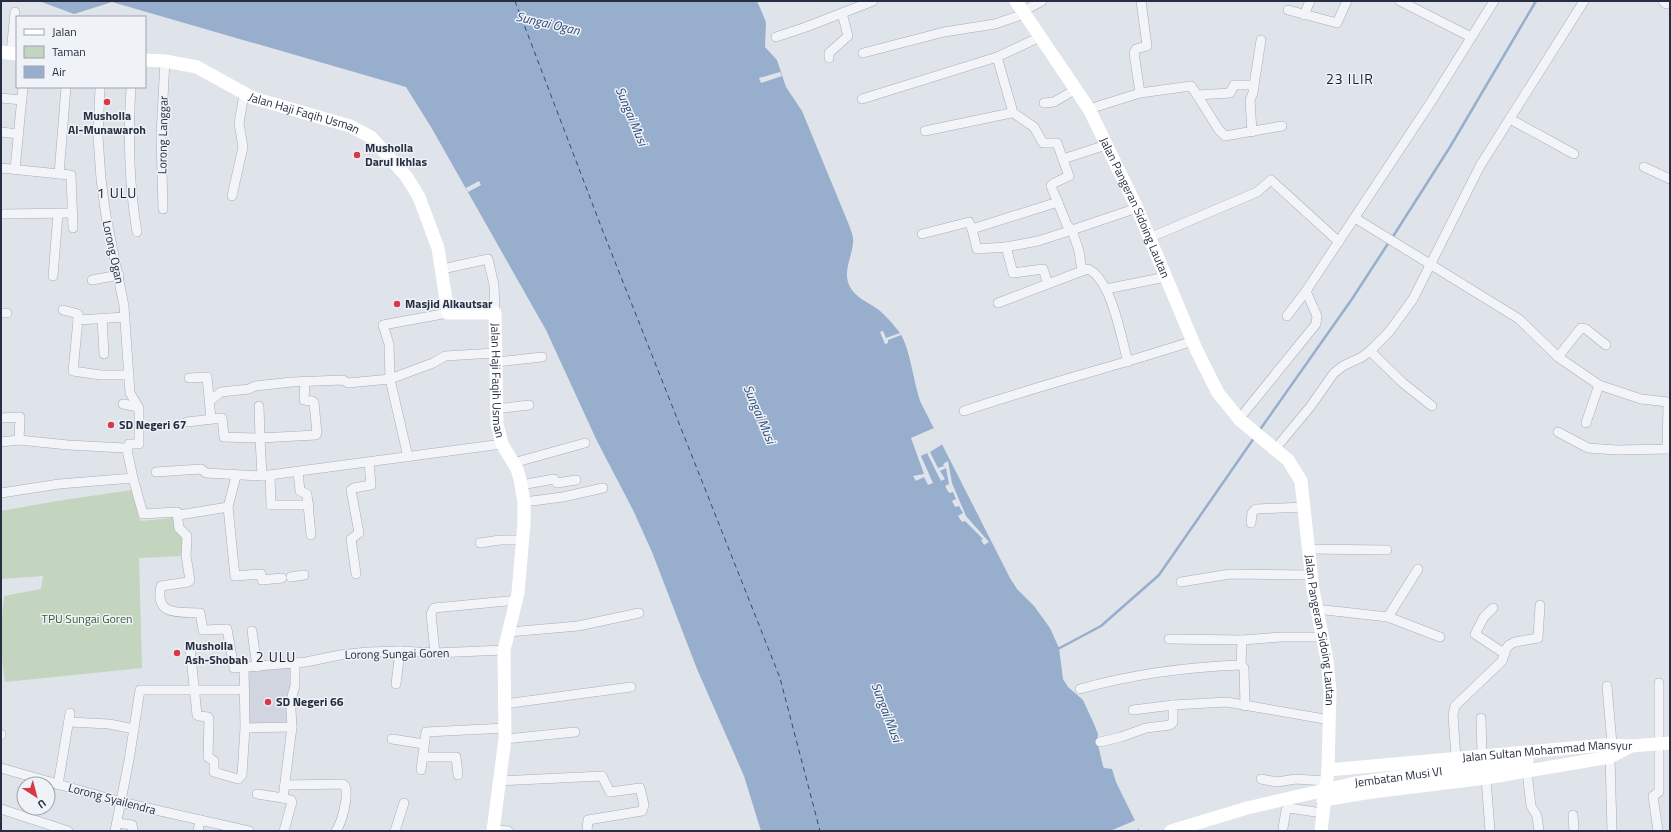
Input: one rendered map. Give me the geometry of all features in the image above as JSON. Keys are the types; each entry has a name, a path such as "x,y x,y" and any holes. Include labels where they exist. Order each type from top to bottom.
{"street":[{"path":"776,37 806,28 873,1"},
{"path":"863,53 944,32 995,24 1021,8 1042,1"},
{"path":"1140,92 1134,53 1136,50 1145,48 1146,42 1141,1"},
{"path":"1304,15 1310,1"},
{"path":"1288,10 1337,23 1347,1"},
{"path":"1400,1 1471,37"},
{"path":"1287,316 1306,291 1355,218 1494,1"},
{"path":"1272,446 1310,407 1334,373 1343,366 1362,357 1370,351 1391,329 1413,299 1480,166 1584,1"},
{"path":"1663,1 1666,4 1670,2"},
{"name":"Jalan Pangeran Sidoing Lautan","path":"1021,8 1088,109 1136,208 1193,341 1218,393 1240,420 1292,464 1299,475 1305,507 1311,575 1316,609 1323,638 1329,678 1330,720 1320,831"},
{"path":"10,53 15,12"},
{"path":"830,58 830,51 848,36 842,13"},
{"path":"862,99 997,57 1040,37"},
{"path":"1252,132 1250,100 1254,93 1261,40"},
{"path":"997,57 1012,112 1034,126 1043,143 1057,142 1069,176 1052,185 1067,225 1072,230 1079,251 1082,271"},
{"name":"Jalan Haji Faqih Usman","path":"146,60 166,61 197,67 216,76 244,94 259,100 350,126 371,137 406,176 419,197 432,230 442,269 448,313 495,312 497,424 502,443 513,463 521,485 524,502 523,540 517,596 510,632 504,650 504,704 506,730 493,830"},
{"name":"Lorong Langgar","path":"163,209 161,135 166,61"},
{"path":"1197,95 1230,93 1234,85 1254,85"},
{"path":"1044,103 1054,102 1074,86"},
{"path":"1088,109 1140,92 1190,86 1224,136 1282,126"},
{"path":"15,169 23,88"},
{"path":"59,174 66,88"},
{"name":"Lorong Ogan","path":"100,88 98,137 101,179 106,216 119,275 125,317 130,393 138,407"},
{"path":"131,88 129,133 132,188 137,232"},
{"path":"232,196 233,186 244,147 239,123 244,94"},
{"path":"1,98 22,100"},
{"path":"925,131 1007,115 1012,112"},
{"path":"1510,118 1574,154"},
{"path":"1,132 18,134"},
{"path":"1063,159 1106,145"},
{"path":"1644,167 1670,179"},
{"path":"1,168 71,174 72,228"},
{"path":"1149,238 1257,192 1271,180 1339,242"},
{"path":"972,229 1058,202"},
{"path":"922,234 969,222 976,248 1006,247 1038,241 1136,208"},
{"path":"1,214 72,213"},
{"path":"53,276 58,214"},
{"path":"1355,218 1430,265 1486,296 1519,318 1558,356 1599,385 1641,400 1668,402 1668,449 1616,450 1588,448 1558,432"},
{"path":"1006,247 1013,273 1043,269 1048,284"},
{"path":"442,269 488,259 494,285 495,312"},
{"path":"998,303 1088,269 1092,271 1106,289 1128,362"},
{"path":"92,280 119,275"},
{"path":"1106,289 1166,277"},
{"path":"1240,420 1316,324 1317,316 1306,291"},
{"path":"63,310 78,314 74,371 101,376 129,375"},
{"path":"408,457 390,379 389,344 383,325 448,313"},
{"path":"78,320 125,317"},
{"path":"102,318 104,354"},
{"path":"1558,356 1582,328 1606,345"},
{"path":"964,411 1038,387 1128,362 1193,341"},
{"path":"1370,351 1403,383 1432,406"},
{"path":"210,401 221,392 249,389 255,386 305,381 343,380 348,383 390,379 433,363 445,356 496,358 542,357"},
{"path":"189,378 207,377 211,419"},
{"path":"187,422 223,419 225,438 260,440 316,434 314,402 304,400 305,381"},
{"path":"1586,422 1599,385"},
{"path":"123,404 138,407 139,444 130,444 127,450 143,514 176,512 179,515 228,507"},
{"path":"496,409 529,405"},
{"path":"259,406 260,453 266,475 271,505 309,505"},
{"path":"1,418 20,417 20,440"},
{"path":"1,442 20,440 68,445 125,448 127,450"},
{"path":"156,472 201,468 205,473 236,476 266,475 369,463 502,443"},
{"path":"513,463 585,443"},
{"path":"356,574 351,539 359,533 351,492 354,488 370,486 372,483 369,463"},
{"path":"298,472 300,491 307,493 311,535"},
{"path":"236,476 228,507 235,576 260,574 262,580 304,575"},
{"path":"1,493 59,484 133,478"},
{"path":"521,485 554,479 557,483 576,480"},
{"path":"524,502 563,497 603,488"},
{"path":"1251,523 1252,512 1256,510 1305,507"},
{"path":"179,515 179,528 186,536 186,556 190,580 188,582 162,585 160,600 166,609 200,613 203,630 227,629 233,668 244,668 245,728 241,777 238,778 215,772 214,761 208,757 209,718 197,715 196,689 190,647"},
{"path":"480,543 500,540 523,540"},
{"path":"1308,543 1387,550"},
{"path":"1388,617 1418,569"},
{"path":"1181,582 1230,574 1311,575"},
{"path":"435,653 431,614 434,608 517,596"},
{"path":"1456,758 1454,708 1502,661 1507,647 1514,642 1538,638 1540,605"},
{"path":"1493,608 1484,617 1475,634 1505,654"},
{"path":"1316,609 1388,617 1440,637"},
{"path":"510,632 578,626 639,614"},
{"path":"252,631 257,667"},
{"path":"1169,639 1242,640 1282,637 1323,638"},
{"path":"1242,640 1241,665 1244,668 1245,706"},
{"name":"Lorong Sungai Goren","path":"244,668 295,663 340,655 400,651 435,653 504,650"},
{"path":"396,684 400,651"},
{"path":"283,798 292,727 291,710 292,696 295,686 295,663"},
{"path":"1080,689 1115,679 1159,672 1203,666 1241,665"},
{"path":"1658,831 1653,796 1660,792 1664,744 1659,683"},
{"path":"1606,686 1611,751 1612,831"},
{"path":"504,704 632,687"},
{"path":"133,831 133,826 116,827 140,690 245,690"},
{"path":"1133,710 1173,705 1227,702 1330,720"},
{"path":"1100,742 1121,737 1146,728 1170,725 1173,722 1173,705"},
{"path":"58,785 70,718 134,729"},
{"path":"1481,718 1482,755"},
{"path":"245,728 292,727"},
{"path":"421,770 427,732 506,730 575,732"},
{"path":"392,738 424,744"},
{"name":"Jalan Sultan Mohammad Mansyur","path":"1631,746 1664,744"},
{"path":"1283,828 1286,810 1289,808 1322,807 1372,792 1527,772 1631,746"},
{"name":"Jembatan Musi VI","path":"1171,831 1247,808 1355,783 1631,746"},
{"name":"Jalan Sultan Mohammad Mansyur","path":"1326,775 1482,755 1611,751"},
{"path":"423,757 456,757 458,775"},
{"name":"Lorong Syailendra","path":"1,768 121,802 249,831"},
{"path":"1527,772 1531,806 1537,816 1540,831"},
{"path":"1262,779 1277,782 1326,775"},
{"path":"500,781 602,776 610,792 640,788 644,805 642,811 588,820 587,831"},
{"path":"1486,778 1490,831"},
{"path":"285,785 343,784 345,786 344,808 340,824 336,831"},
{"path":"257,794 291,800 292,802 284,831"},
{"path":"399,830 404,802"},
{"path":"1,809 68,831"},
{"path":"1573,815 1574,831"},
{"path":"198,831 200,820"},
{"path":"493,830 508,831"}],"shaded area":[{"name":"SD Negeri 66","path":"293,667 289,729 247,727 245,677 255,668"}],"green space":[{"name":"TPU Sungai Goren","path":"132,490 140,521 183,517 182,556 139,558 142,668 5,682 2,660 2,618 4,596 41,589 43,576 1,579 1,511"}],"water":[{"path":"39,1 757,1 766,22 765,47 777,60 786,87 802,111 849,225 853,243 847,269 847,279 849,285 858,297 882,312 904,340 921,403 1010,578 1017,589 1034,606 1050,628 1059,648 1063,679 1068,687 1083,700 1098,734 1097,741 1103,766 1104,768 1112,769 1116,782 1140,831 761,831 744,776 697,669 652,552 633,510 597,441 546,330 431,127 406,87 112,2 74,14"}],"pier":[{"path":"780,72 782,76 761,83 759,78"},
{"path":"479,181 481,185 468,192 466,188"},
{"path":"883,331 886,338 900,333 901,335 888,340 888,343 885,344 880,332"},
{"path":"934,428 943,444 930,452 938,468 944,466 943,464 948,461 952,483 966,516 989,542 984,545 981,540 983,539 965,521 962,522 958,516 963,513 959,506 955,507 952,501 956,499 953,492 949,493 945,486 949,484 946,468 940,471 945,479 941,481 927,453 921,456 933,483 928,485 924,477 916,481 913,476 924,474 911,438"},
{"path":"1136,820 1139,829 1134,831 1110,831"}],"waterway":[{"path":"1392,238 1450,147 1536,1"},
{"path":"1259,431 1352,299 1389,242"},
{"path":"1056,650 1101,626 1159,575 1254,438"}],"ferry route":[{"path":"515,1 602,229 780,678 820,831"}],"place":[{"name":"Musholla Al-Munawaroh","path":"107,102"},
{"name":"Musholla Darul Ikhlas","path":"357,155"},
{"name":"Masjid Alkautsar","path":"397,304"},
{"name":"SD Negeri 67","path":"111,425"},
{"name":"Musholla Ash-Shobah","path":"177,653"},
{"name":"SD Negeri 66","path":"268,702"}],"district":[{"name":"23 ILIR","path":"1350,79"},
{"name":"1 ULU","path":"117,193"},
{"name":"2 ULU","path":"276,657"}],"water label":[{"name":"Sungai Ogan","path":"548,23"},
{"name":"Sungai Musi","path":"632,116"},
{"name":"Sungai Musi","path":"760,414"},
{"name":"Sungai Musi","path":"887,712"}]}
